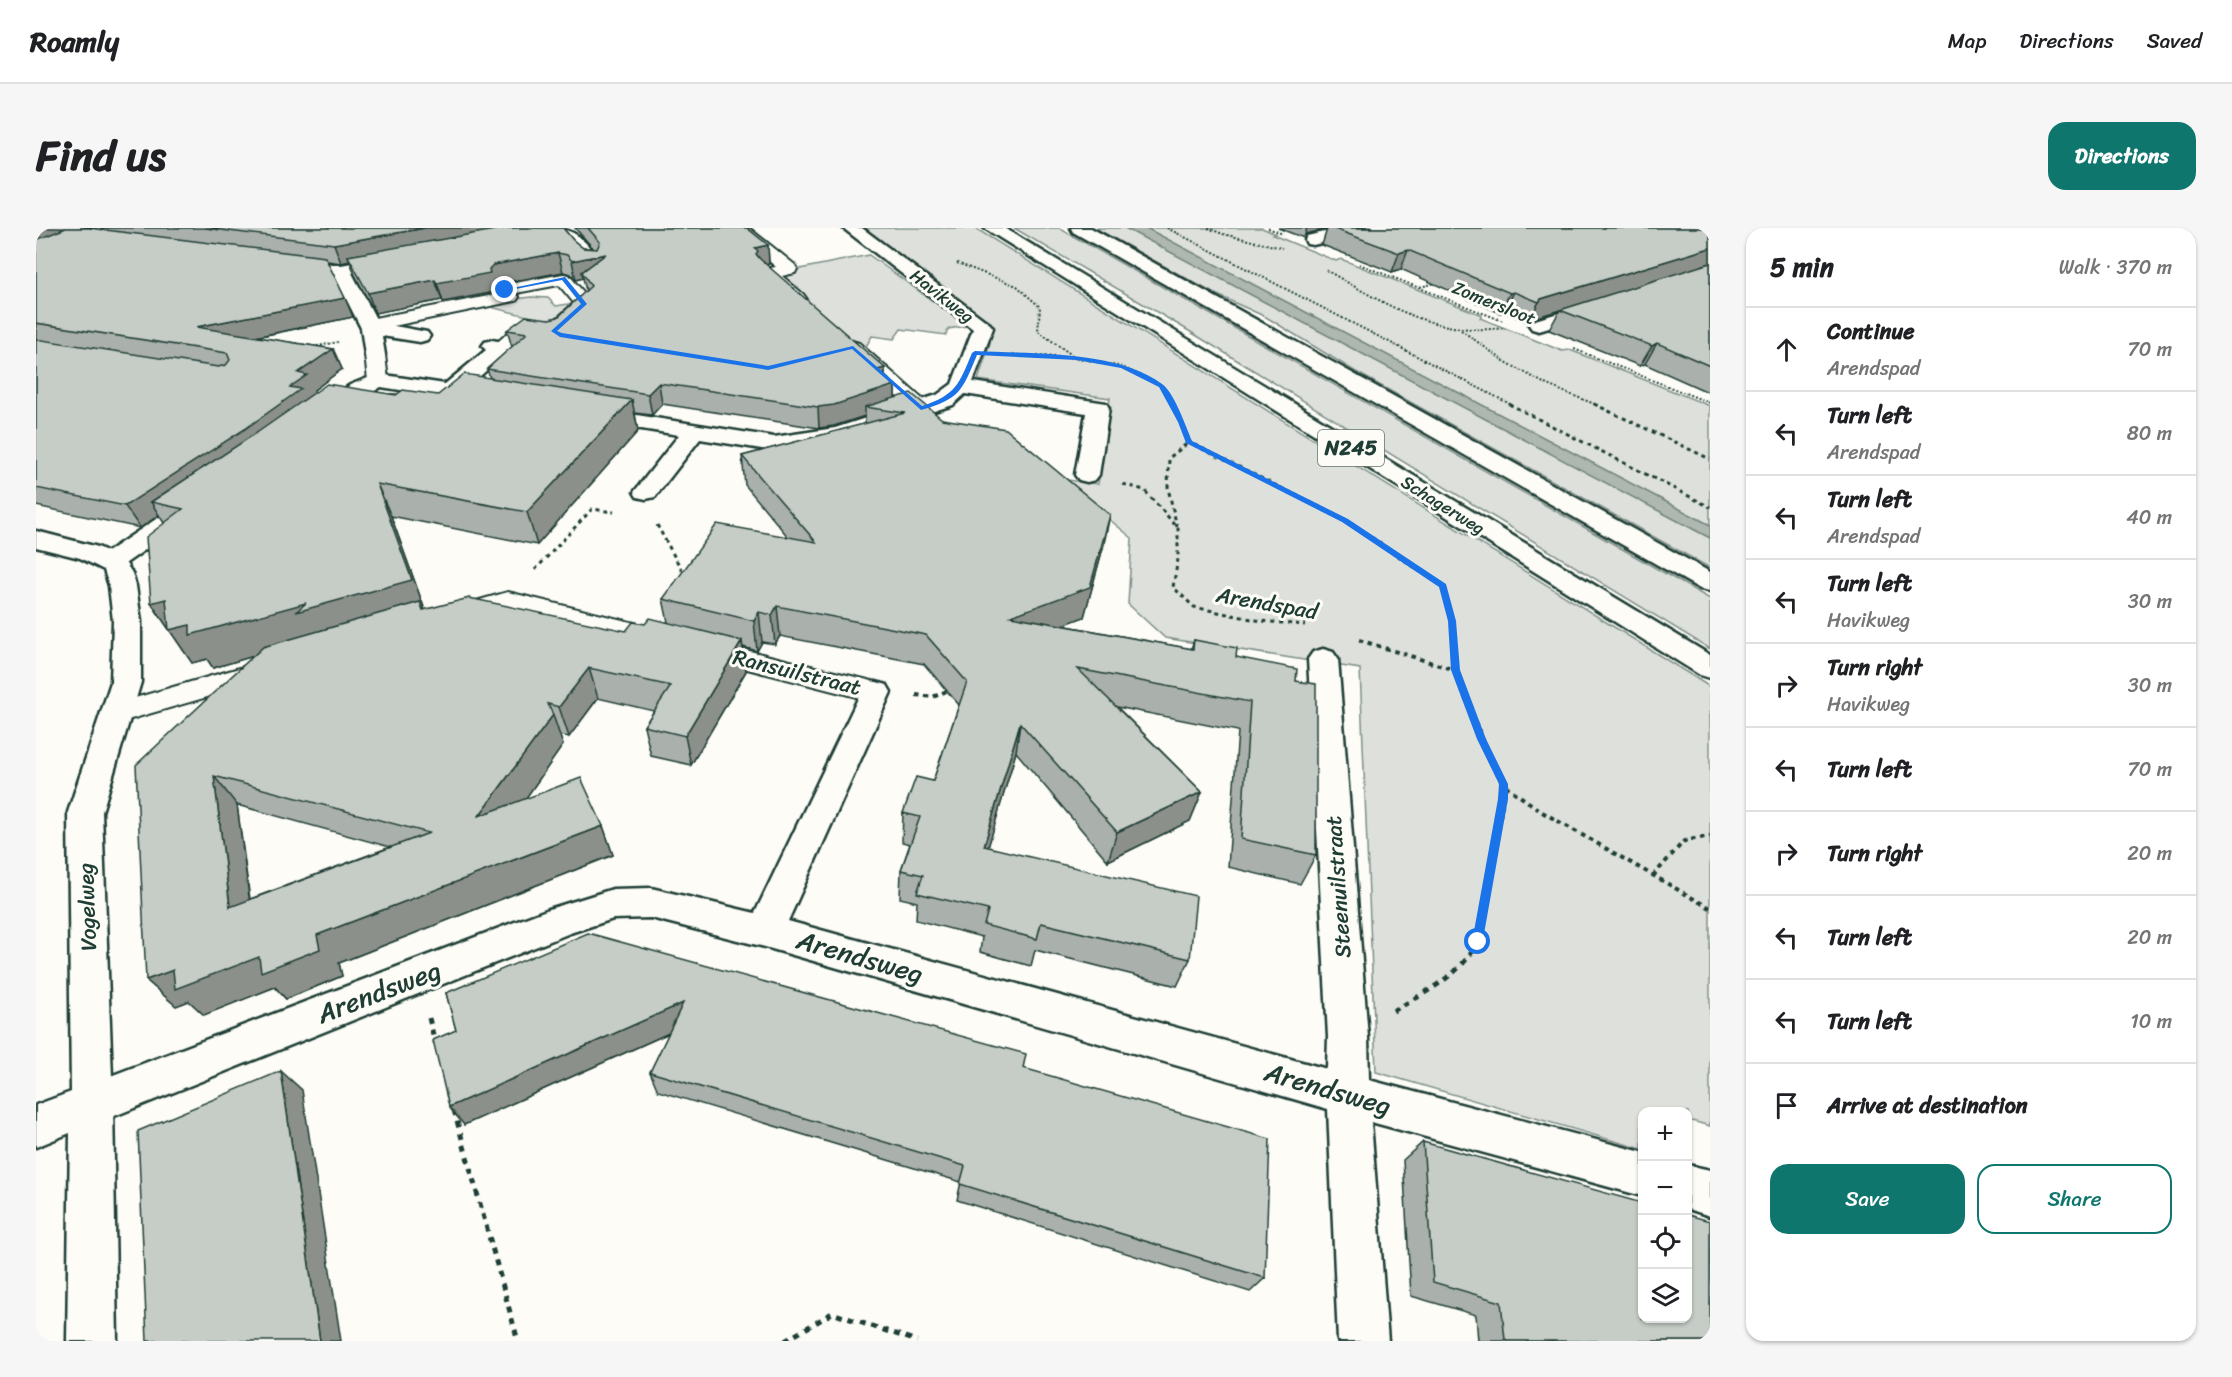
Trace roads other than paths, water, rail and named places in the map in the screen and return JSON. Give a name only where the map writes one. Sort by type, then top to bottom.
[{"type":"street","points":[[730,228],[789,269],[770,273],[811,310]]},
{"type":"street","name":"Havikweg","points":[[850,228],[983,328],[961,387]]},
{"type":"street","name":"Schagerweg","points":[[992,228],[1710,668]]},
{"type":"street","name":"N245","points":[[1079,228],[1710,582]]},
{"type":"street","points":[[1313,240],[1363,228]]},
{"type":"street","points":[[36,257],[90,231],[116,241]]},
{"type":"street","points":[[511,239],[556,231],[568,233],[593,262]]},
{"type":"street","points":[[270,261],[341,270],[409,258]]},
{"type":"street","points":[[341,270],[371,330],[378,380]]},
{"type":"street","points":[[371,330],[510,297],[505,290],[563,279],[584,304],[554,331],[526,327],[497,347],[449,392]]},
{"type":"street","points":[[1539,325],[1616,301]]},
{"type":"street","points":[[371,330],[420,336]]},
{"type":"street","points":[[836,333],[921,408]]},
{"type":"street","points":[[302,430],[339,402],[378,380],[506,401]]},
{"type":"street","points":[[575,412],[774,444],[838,434],[945,400],[961,387],[1098,408],[1087,475]]},
{"type":"street","points":[[646,492],[694,430]]},
{"type":"street","points":[[36,539],[110,562],[197,503]]},
{"type":"street","name":"Vogelweg","points":[[92,1341],[92,1104],[85,812],[98,765],[117,713],[128,666],[121,573],[110,562]]},
{"type":"street","name":"Ransuilstraat","points":[[428,623],[508,600],[876,692],[765,931]]},
{"type":"street","name":"Steenuilstraat","points":[[1318,643],[1348,1037],[1348,1095],[1364,1341]]},
{"type":"street","points":[[117,713],[290,663]]},
{"type":"street","name":"Arendsweg","points":[[36,1126],[562,920],[613,904],[651,903],[765,931],[1348,1095],[1638,1173]]},
{"type":"street","points":[[1692,1188],[1710,1193]]}]
